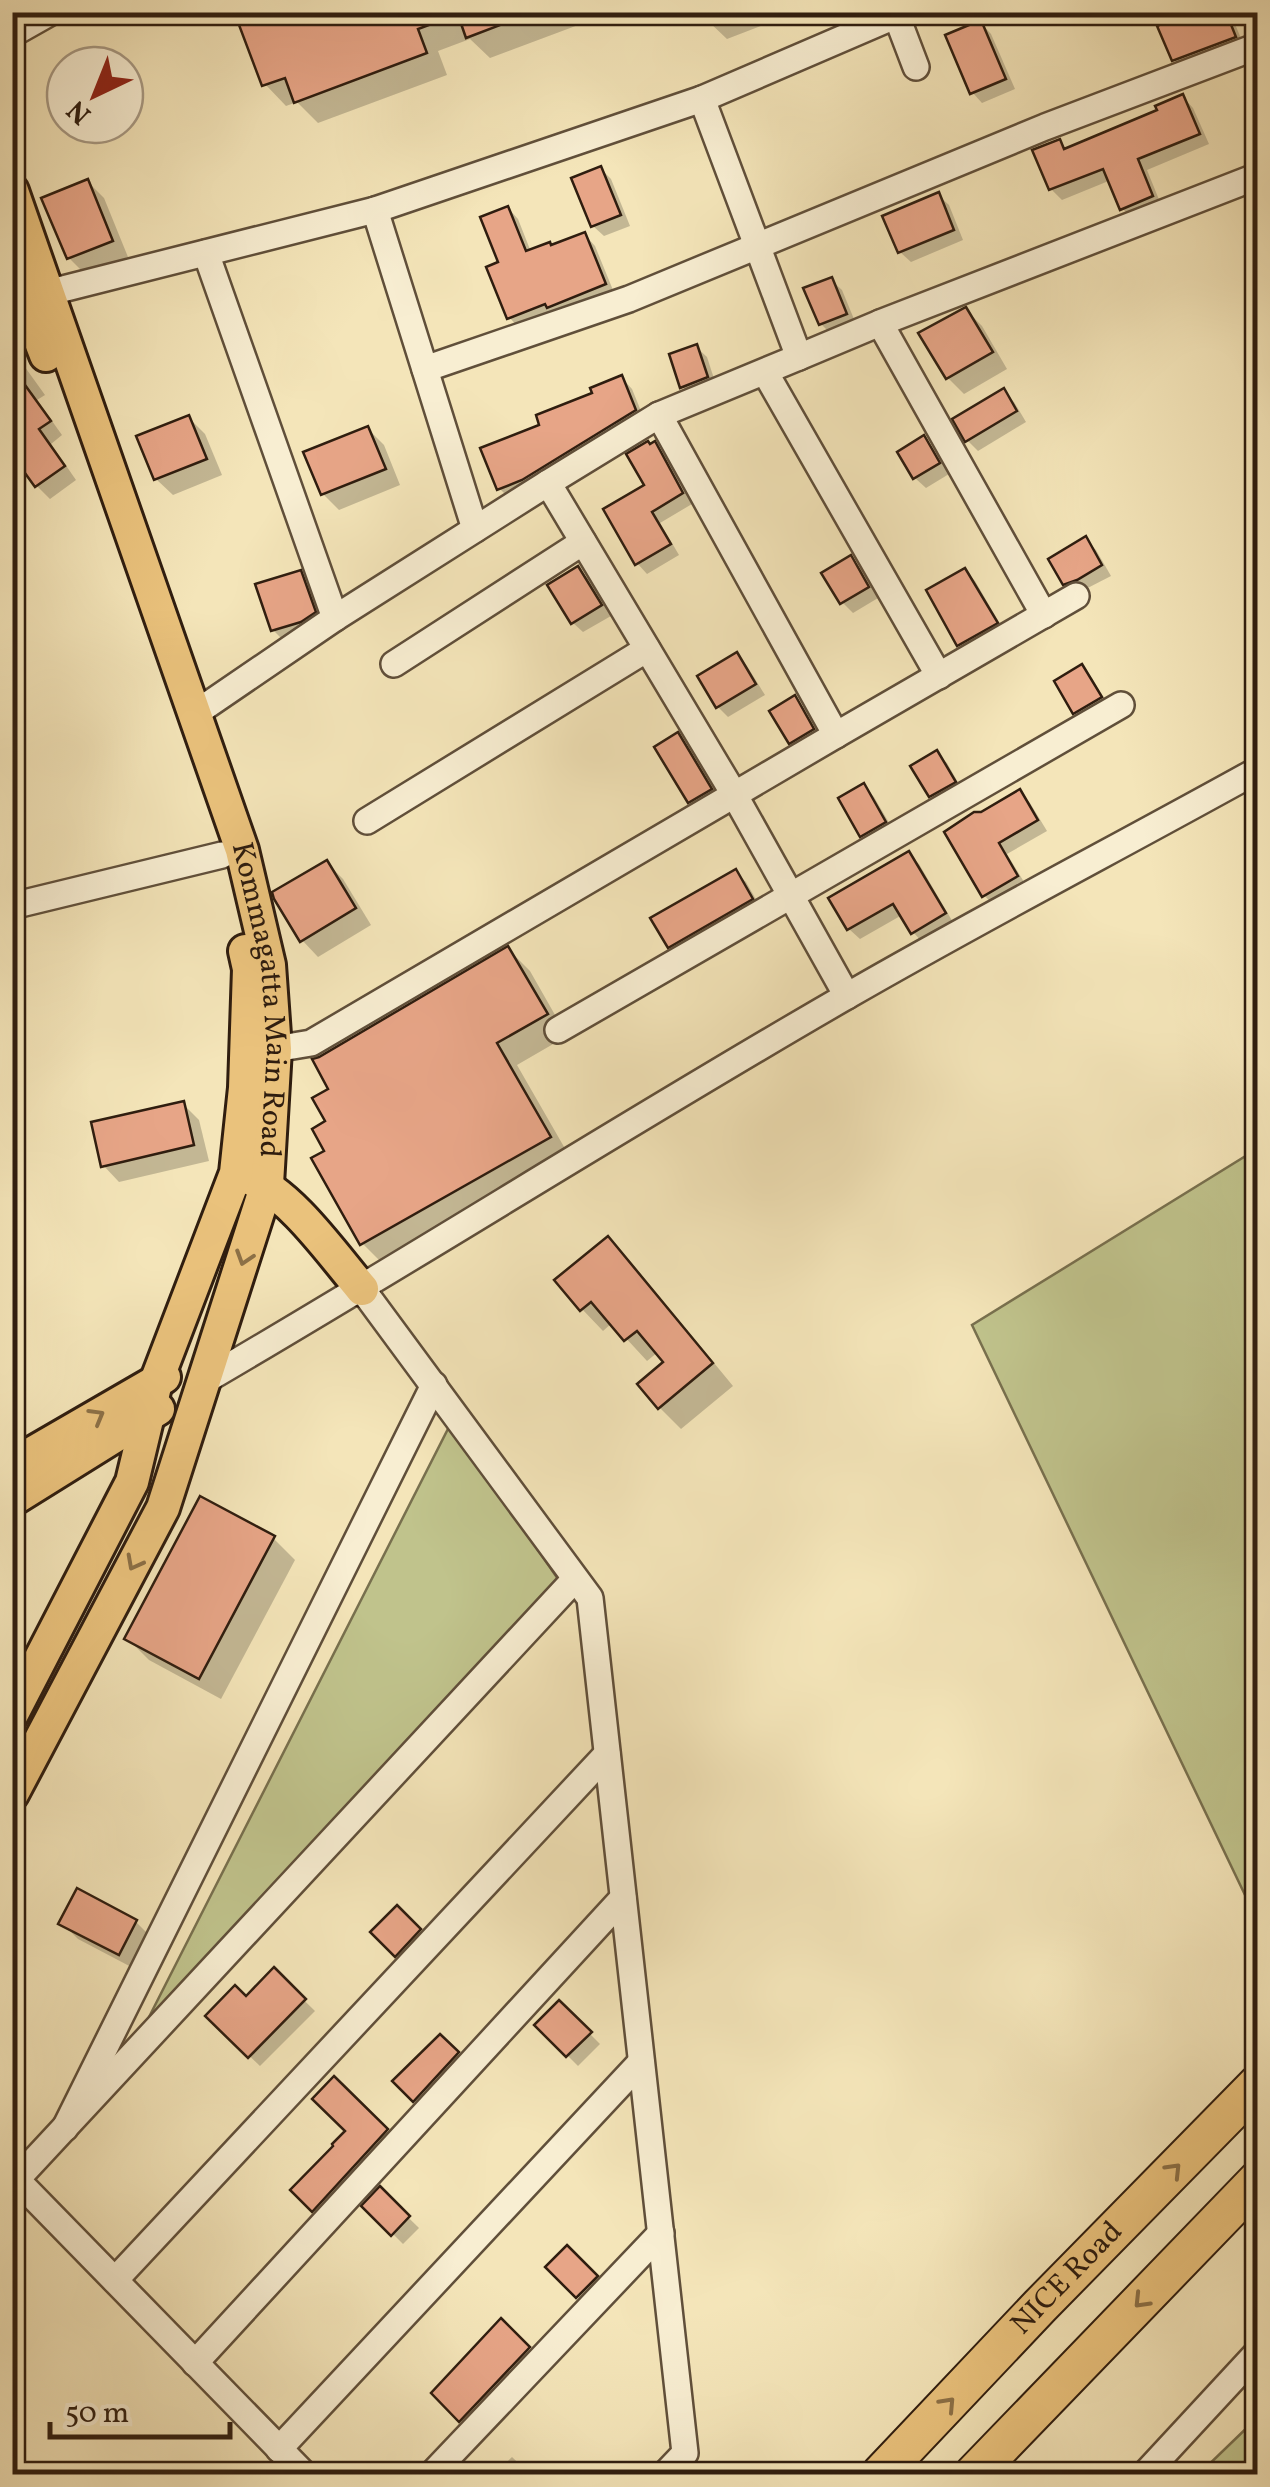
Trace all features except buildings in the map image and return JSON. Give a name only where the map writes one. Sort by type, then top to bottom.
[{"type":"highway","name":"NICE Road","points":[[881,2474],[1258,2084]]},
{"type":"highway","points":[[974,2474],[1258,2180]]},
{"type":"main road","name":"Kommagatta Main Road","points":[[12,191],[72,426],[222,855],[250,969],[245,1088],[236,1173],[156,1382],[132,1482],[12,1714]]},
{"type":"main road","name":"Kommagatta Main Road","points":[[12,268],[36,296],[242,850],[269,965],[275,1049],[267,1184],[163,1508],[12,1794]]},
{"type":"main road","points":[[236,1173],[267,1184],[362,1289]]},
{"type":"main road","points":[[12,1466],[215,1348]]},
{"type":"main road","points":[[12,1500],[204,1381]]},
{"type":"street","points":[[12,34],[51,12]]},
{"type":"street","points":[[36,296],[374,210],[702,99],[899,14],[916,67]]},
{"type":"street","points":[[424,370],[629,299],[1045,127],[1258,46]]},
{"type":"street","points":[[702,99],[799,358]]},
{"type":"street","points":[[193,715],[335,618],[660,415],[880,323],[1258,176]]},
{"type":"street","points":[[374,210],[474,529]]},
{"type":"street","points":[[206,253],[335,618]]},
{"type":"street","points":[[880,323],[1044,615]]},
{"type":"street","points":[[765,372],[940,676]]},
{"type":"street","points":[[660,415],[836,734]]},
{"type":"street","points":[[548,482],[734,794],[847,996]]},
{"type":"street","points":[[394,664],[583,542]]},
{"type":"street","points":[[275,1049],[311,1043],[1076,596]]},
{"type":"street","points":[[366,821],[648,649]]},
{"type":"street","points":[[558,1030],[1121,705]]},
{"type":"street","points":[[204,1381],[847,996],[1258,770]]},
{"type":"street","points":[[12,906],[222,855]]},
{"type":"street","points":[[362,1289],[590,1598],[685,2453],[665,2474]]},
{"type":"street","points":[[65,2128],[434,1385]]},
{"type":"street","points":[[304,2474],[15,2177],[65,2128],[575,1579]]},
{"type":"street","points":[[114,2280],[607,1754]]},
{"type":"street","points":[[195,2363],[623,1898]]},
{"type":"street","points":[[279,2449],[641,2062]]},
{"type":"street","points":[[432,2474],[660,2233]]},
{"type":"street","points":[[1145,2474],[1258,2352]]},
{"type":"green space","points":[[1257,1149],[1257,1920],[972,1325]]},
{"type":"green space","points":[[451,1423],[558,1579],[148,2019]]},
{"type":"green space","points":[[1257,2418],[1257,2474],[1199,2474]]}]
